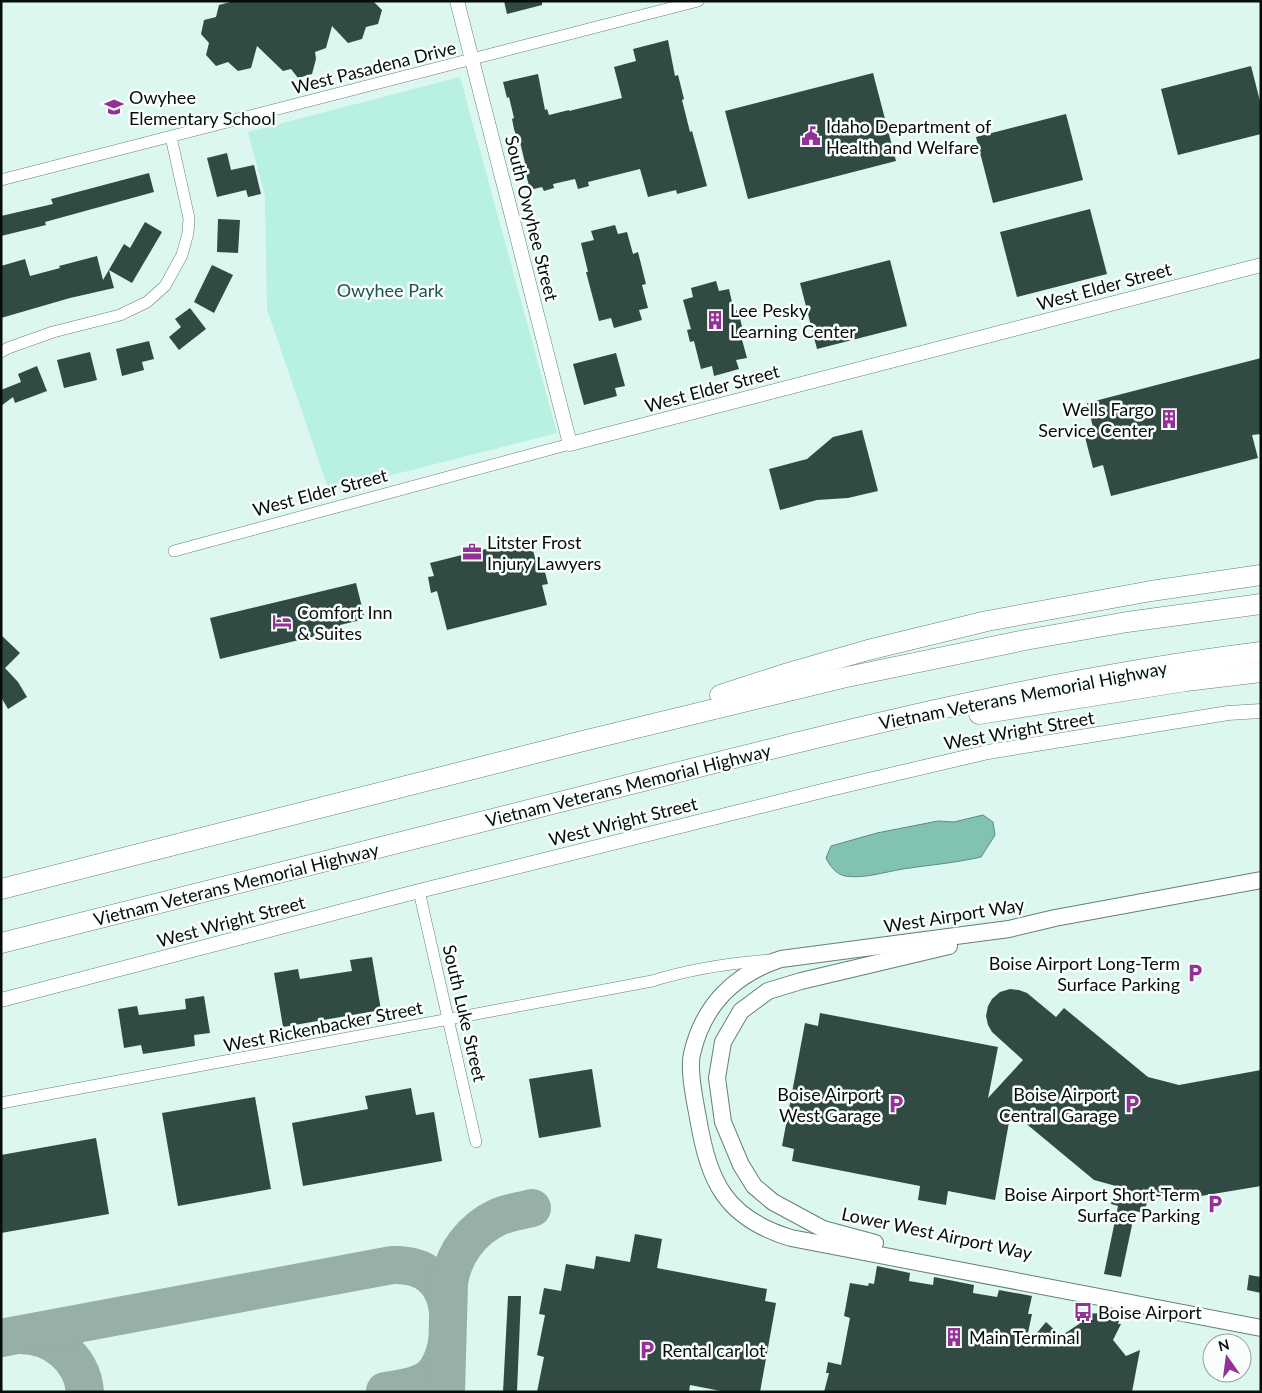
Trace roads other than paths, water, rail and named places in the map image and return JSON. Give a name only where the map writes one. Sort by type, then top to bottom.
[{"type":"highway","points":[[587,740],[788,673],[986,620],[1151,591],[1261,575]]},
{"type":"highway","points":[[1,888],[587,740],[842,678],[1016,642],[1128,622],[1261,604]]},
{"type":"highway","name":"Vietnam Veterans Memorial Highway","points":[[1,943],[760,751],[917,714],[1056,685],[1150,668],[1261,652]]},
{"type":"highway","points":[[760,751],[1050,702],[1186,681],[1261,672]]},
{"type":"main road","name":"West Airport Way","points":[[781,959],[1009,929],[1055,918],[1261,880]]},
{"type":"main road","name":"Lower West Airport Way","points":[[1009,929],[801,981],[768,992],[741,1011],[723,1042],[717,1078],[723,1122],[741,1165],[754,1186],[773,1202],[823,1229],[856,1239],[1261,1320]]},
{"type":"main road","points":[[781,959],[741,977],[718,999],[703,1022],[692,1055],[692,1081],[702,1144],[708,1164],[718,1186],[734,1207],[750,1222],[771,1232],[791,1238],[1261,1328]]},
{"type":"street","name":"South Owyhee Street","points":[[457,1],[570,444]]},
{"type":"street","name":"West Pasadena Drive","points":[[1,180],[698,1]]},
{"type":"street","points":[[1,352],[54,332],[120,315],[147,302],[165,286],[182,256],[188,233],[189,218],[171,137]]},
{"type":"street","name":"West Elder Street","points":[[174,551],[570,444],[1261,265]]},
{"type":"street","name":"West Wright Street","points":[[1,1000],[419,891],[826,790],[988,752],[1228,713],[1261,711]]},
{"type":"street","name":"South Luke Street","points":[[419,891],[476,1142]]},
{"type":"street","name":"West Airport Way","points":[[652,981],[674,974],[738,962],[781,959]]},
{"type":"street","name":"West Rickenbacker Street","points":[[1,1103],[652,981]]},
{"type":"place","name":"Owyhee Elementary School","points":[[114,107]]},
{"type":"place","name":"Idaho Department of Health and Welfare","points":[[811,136]]},
{"type":"place","name":"Lee Pesky Learning Center","points":[[715,320]]},
{"type":"place","name":"Wells Fargo Service Center","points":[[1169,419]]},
{"type":"place","name":"Litster Frost Injury Lawyers","points":[[472,552]]},
{"type":"place","name":"Comfort Inn & Suites","points":[[282,622]]},
{"type":"place","name":"Boise Airport Long-Term Surface Parking","points":[[1195,973]]},
{"type":"place","name":"Boise Airport West Garage","points":[[896,1104]]},
{"type":"place","name":"Boise Airport Central Garage","points":[[1132,1104]]},
{"type":"place","name":"Boise Airport Short-Term Surface Parking","points":[[1215,1204]]},
{"type":"place","name":"Boise Airport","points":[[1083,1312]]},
{"type":"place","name":"Main Terminal","points":[[954,1337]]},
{"type":"place","name":"Rental car lot","points":[[647,1350]]},
{"type":"park label","name":"Owyhee Park","points":[[390,290]]}]
